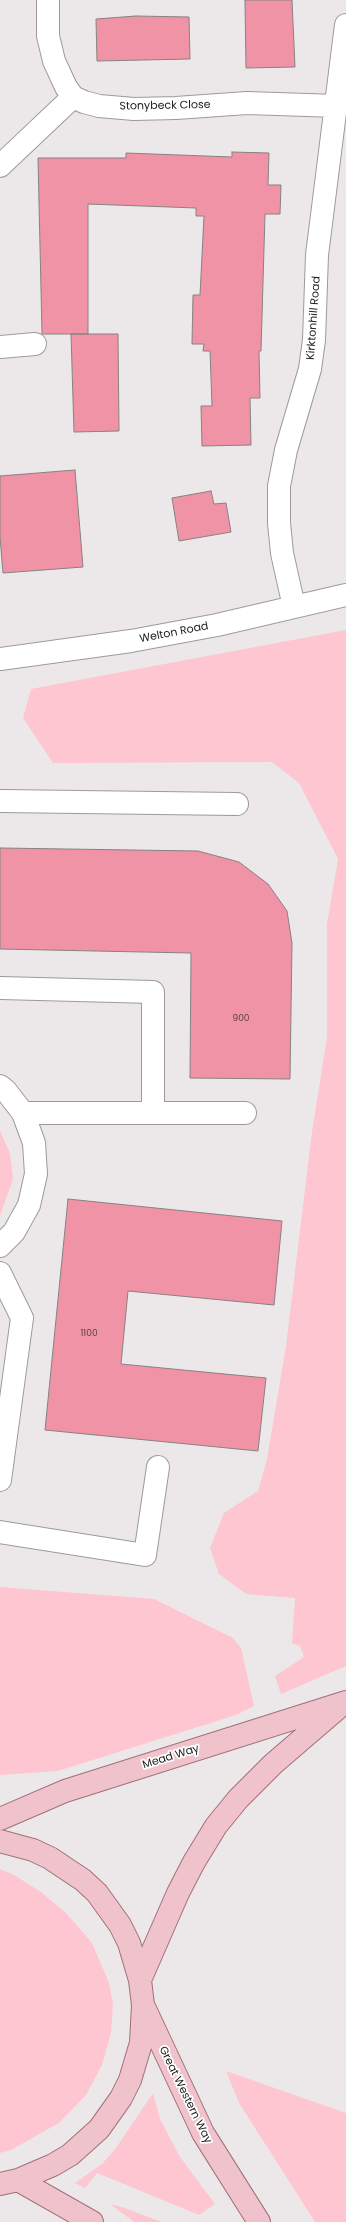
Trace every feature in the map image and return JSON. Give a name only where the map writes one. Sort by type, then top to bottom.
[{"type":"main road","name":"Mead Way","points":[[0,1819],[64,1791],[345,1702]]},
{"type":"main road","name":"Mead Way","points":[[140,1980],[178,1893],[194,1862],[216,1826],[238,1799],[273,1764],[345,1702]]},
{"type":"main road","points":[[0,1841],[32,1850],[50,1858],[83,1880],[97,1894],[123,1931],[136,1961],[143,2005],[141,2043],[136,2062],[124,2092],[99,2129],[70,2155],[53,2165],[9,2182]]},
{"type":"main road","name":"Great Western Way","points":[[143,2005],[202,2133],[259,2222]]},
{"type":"main road","points":[[9,2182],[92,2222]]},
{"type":"street","points":[[0,166],[73,97],[66,88],[54,61],[48,36],[48,0]]},
{"type":"street","name":"Kirktonhill Road","points":[[294,607],[282,553],[279,522],[279,486],[286,450],[310,369],[314,340],[317,255],[337,106],[346,24]]},
{"type":"street","name":"Stonybeck Close","points":[[73,97],[99,106],[134,109],[176,108],[247,103],[337,106]]},
{"type":"street","points":[[0,347],[35,344]]},
{"type":"street","name":"Welton Road","points":[[0,659],[131,641],[217,625],[346,595]]},
{"type":"street","points":[[0,801],[237,804]]},
{"type":"street","points":[[0,988],[153,992],[153,1113]]},
{"type":"street","points":[[0,1086],[6,1091],[23,1113],[34,1142],[36,1174],[29,1205],[14,1232],[0,1246]]},
{"type":"street","points":[[23,1113],[245,1113]]},
{"type":"street","points":[[0,1273],[22,1318],[6,1387],[0,1480]]},
{"type":"street","points":[[0,1532],[145,1555],[158,1466]]},
{"type":"shaded area","points":[[346,630],[346,1666],[281,1694],[275,1676],[304,1657],[300,1646],[292,1643],[295,1598],[246,1594],[219,1574],[210,1548],[224,1513],[258,1491],[267,1459],[286,1346],[312,1132],[327,1037],[327,924],[338,859],[299,783],[272,762],[53,763],[23,718],[31,689]]},
{"type":"shaded area","points":[[0,1131],[10,1153],[13,1179],[0,1216]]},
{"type":"shaded area","points":[[0,1587],[154,1599],[233,1638],[241,1648],[254,1706],[236,1715],[58,1771],[0,1775]]},
{"type":"shaded area","points":[[0,1869],[14,1875],[41,1892],[67,1914],[92,1943],[109,1983],[113,2004],[111,2033],[102,2065],[86,2095],[59,2123],[11,2150],[0,2153]]},
{"type":"shaded area","points":[[226,2071],[346,2113],[346,2222],[315,2222],[239,2103]]},
{"type":"shaded area","points":[[153,2093],[160,2119],[180,2157],[215,2204],[199,2215],[97,2173],[85,2188],[75,2183],[102,2164],[116,2148]]},
{"type":"shaded area","points":[[110,2204],[122,2207],[162,2222],[134,2222]]},
{"type":"building","points":[[245,0],[292,0],[295,67],[246,68]]},
{"type":"building","points":[[136,16],[189,17],[190,59],[97,61],[96,19]]},
{"type":"building","points":[[232,152],[269,153],[268,185],[281,185],[280,214],[265,214],[261,351],[259,351],[260,398],[250,398],[251,445],[202,446],[201,406],[212,406],[210,351],[203,351],[204,344],[192,344],[193,295],[200,295],[204,216],[196,216],[196,208],[88,204],[88,334],[42,334],[38,158],[126,158],[126,153],[232,157]]},
{"type":"building","points":[[71,334],[118,334],[119,431],[74,432]]},
{"type":"building","points":[[75,470],[83,567],[3,573],[0,537],[0,476]]},
{"type":"building","points":[[211,491],[214,504],[226,503],[231,532],[179,541],[172,498]]},
{"type":"building","points":[[0,848],[198,851],[239,862],[268,884],[287,911],[292,943],[290,1079],[190,1078],[191,953],[0,949]]},
{"type":"building","points":[[68,1199],[282,1221],[274,1305],[128,1291],[121,1364],[266,1378],[258,1451],[45,1430]]}]
